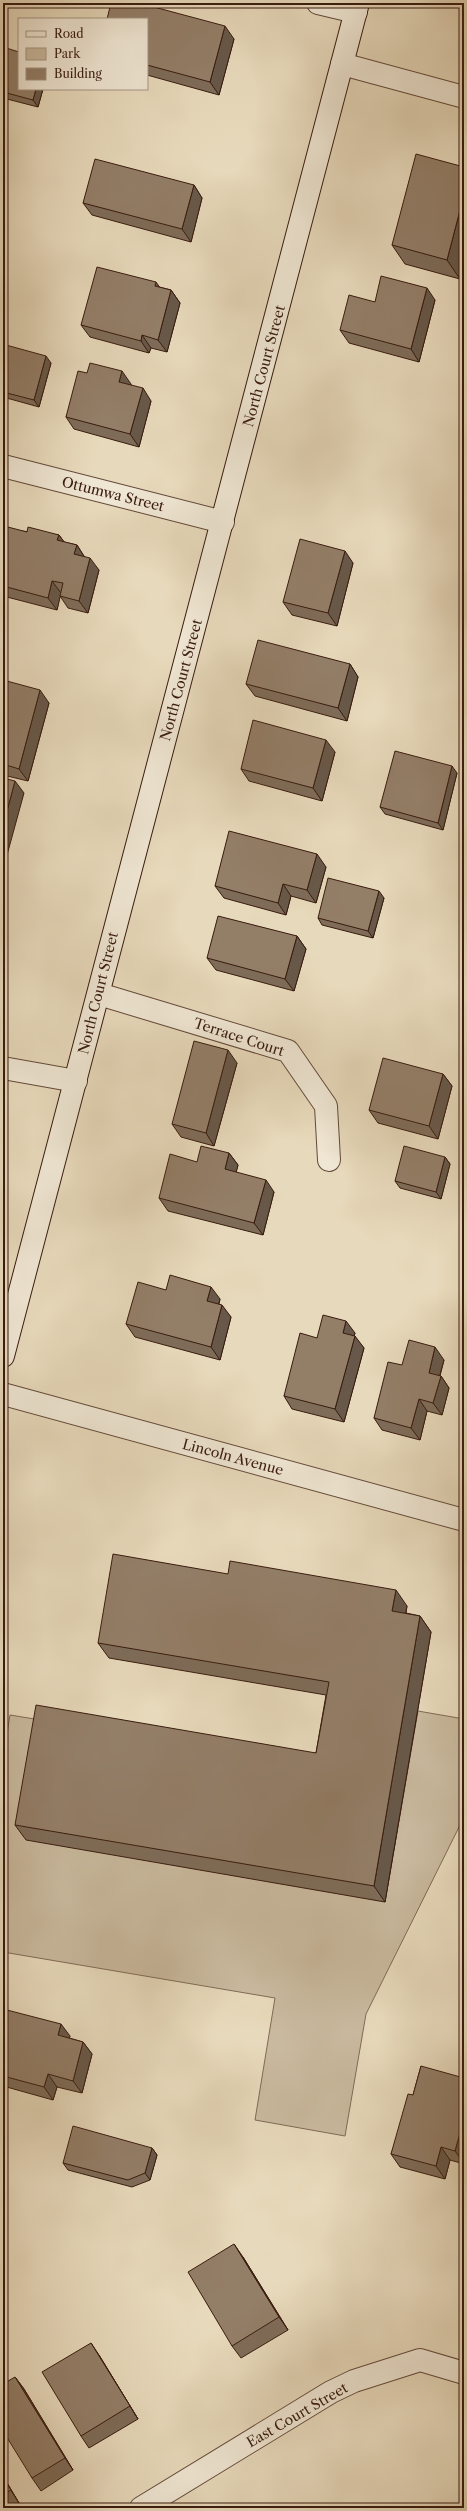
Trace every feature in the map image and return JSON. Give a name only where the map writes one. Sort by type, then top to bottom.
[{"type":"street","points":[[318,3],[357,8]]},
{"type":"street","name":"North Court Street","points":[[3,1356],[357,8]]},
{"type":"street","points":[[342,64],[464,97]]},
{"type":"street","name":"Ottumwa Street","points":[[3,466],[223,522]]},
{"type":"street","name":"Terrace Court","points":[[99,994],[288,1051],[326,1106],[329,1160]]},
{"type":"street","points":[[3,1068],[76,1081]]},
{"type":"street","name":"Lincoln Avenue","points":[[3,1394],[464,1520]]},
{"type":"street","name":"East Court Street","points":[[141,2508],[331,2392],[354,2381],[420,2360],[464,2373]]},
{"type":"green space","points":[[418,1711],[464,1719],[464,1817],[366,2014],[345,2136],[255,2120],[275,1998],[3,1952],[3,1758],[10,1715],[47,1721],[385,1902]]},
{"type":"building","points":[[111,3],[139,3],[225,26],[210,82],[148,65],[148,18],[107,18]]},
{"type":"building","points":[[3,47],[18,52],[18,90],[36,90],[33,100],[3,92]]},
{"type":"building","points":[[416,154],[464,167],[464,195],[447,260],[392,245]]},
{"type":"building","points":[[95,159],[194,185],[182,229],[83,203]]},
{"type":"building","points":[[97,267],[156,282],[155,286],[171,290],[158,340],[142,335],[141,341],[81,325]]},
{"type":"building","points":[[381,276],[427,288],[411,349],[340,330],[349,295],[375,302]]},
{"type":"building","points":[[6,345],[46,356],[34,400],[3,392],[3,358]]},
{"type":"building","points":[[90,363],[122,371],[119,382],[143,388],[130,434],[66,417],[78,371],[87,373]]},
{"type":"building","points":[[4,526],[27,532],[28,527],[59,535],[57,540],[77,545],[74,554],[90,558],[79,601],[60,596],[63,583],[52,581],[48,598],[3,586]]},
{"type":"building","points":[[300,539],[345,551],[328,613],[283,602]]},
{"type":"building","points":[[258,640],[350,664],[338,708],[246,684]]},
{"type":"building","points":[[3,680],[40,690],[19,769],[3,764]]},
{"type":"building","points":[[253,720],[326,740],[313,788],[241,769]]},
{"type":"building","points":[[395,751],[452,766],[438,823],[380,807]]},
{"type":"building","points":[[3,778],[15,781],[3,826]]},
{"type":"building","points":[[229,831],[317,854],[307,890],[283,884],[278,903],[215,886]]},
{"type":"building","points":[[328,878],[379,891],[368,931],[318,918]]},
{"type":"building","points":[[218,916],[297,936],[285,979],[207,958]]},
{"type":"building","points":[[194,1041],[228,1050],[206,1133],[172,1124]]},
{"type":"building","points":[[383,1058],[443,1074],[429,1126],[369,1110]]},
{"type":"building","points":[[201,1146],[229,1153],[225,1169],[266,1180],[254,1223],[159,1198],[170,1154],[197,1162]]},
{"type":"building","points":[[404,1146],[445,1157],[436,1192],[395,1181]]},
{"type":"building","points":[[170,1275],[211,1287],[207,1301],[222,1305],[211,1347],[126,1324],[138,1282],[166,1290]]},
{"type":"building","points":[[323,1315],[346,1321],[343,1333],[355,1336],[335,1409],[284,1396],[300,1333],[317,1338]]},
{"type":"building","points":[[409,1340],[435,1347],[429,1373],[441,1376],[433,1403],[419,1399],[411,1428],[374,1418],[388,1362],[402,1365]]},
{"type":"building","points":[[113,1554],[228,1574],[230,1561],[396,1590],[392,1611],[420,1616],[374,1886],[15,1825],[36,1705],[316,1753],[329,1682],[98,1643]]},
{"type":"building","points":[[3,2009],[61,2024],[58,2035],[83,2042],[73,2081],[48,2074],[44,2087],[3,2076]]},
{"type":"building","points":[[421,2066],[464,2078],[464,2093],[460,2109],[464,2111],[464,2118],[455,2151],[441,2147],[436,2166],[391,2154],[408,2094],[413,2095]]},
{"type":"building","points":[[73,2126],[152,2148],[145,2173],[128,2180],[63,2163]]},
{"type":"building","points":[[234,2244],[279,2317],[232,2346],[188,2272]]},
{"type":"building","points":[[91,2343],[130,2406],[81,2436],[42,2372]]},
{"type":"building","points":[[15,2377],[65,2458],[32,2478],[3,2431],[3,2384]]},
{"type":"building","points":[[3,2478],[11,2490],[3,2495]]}]
